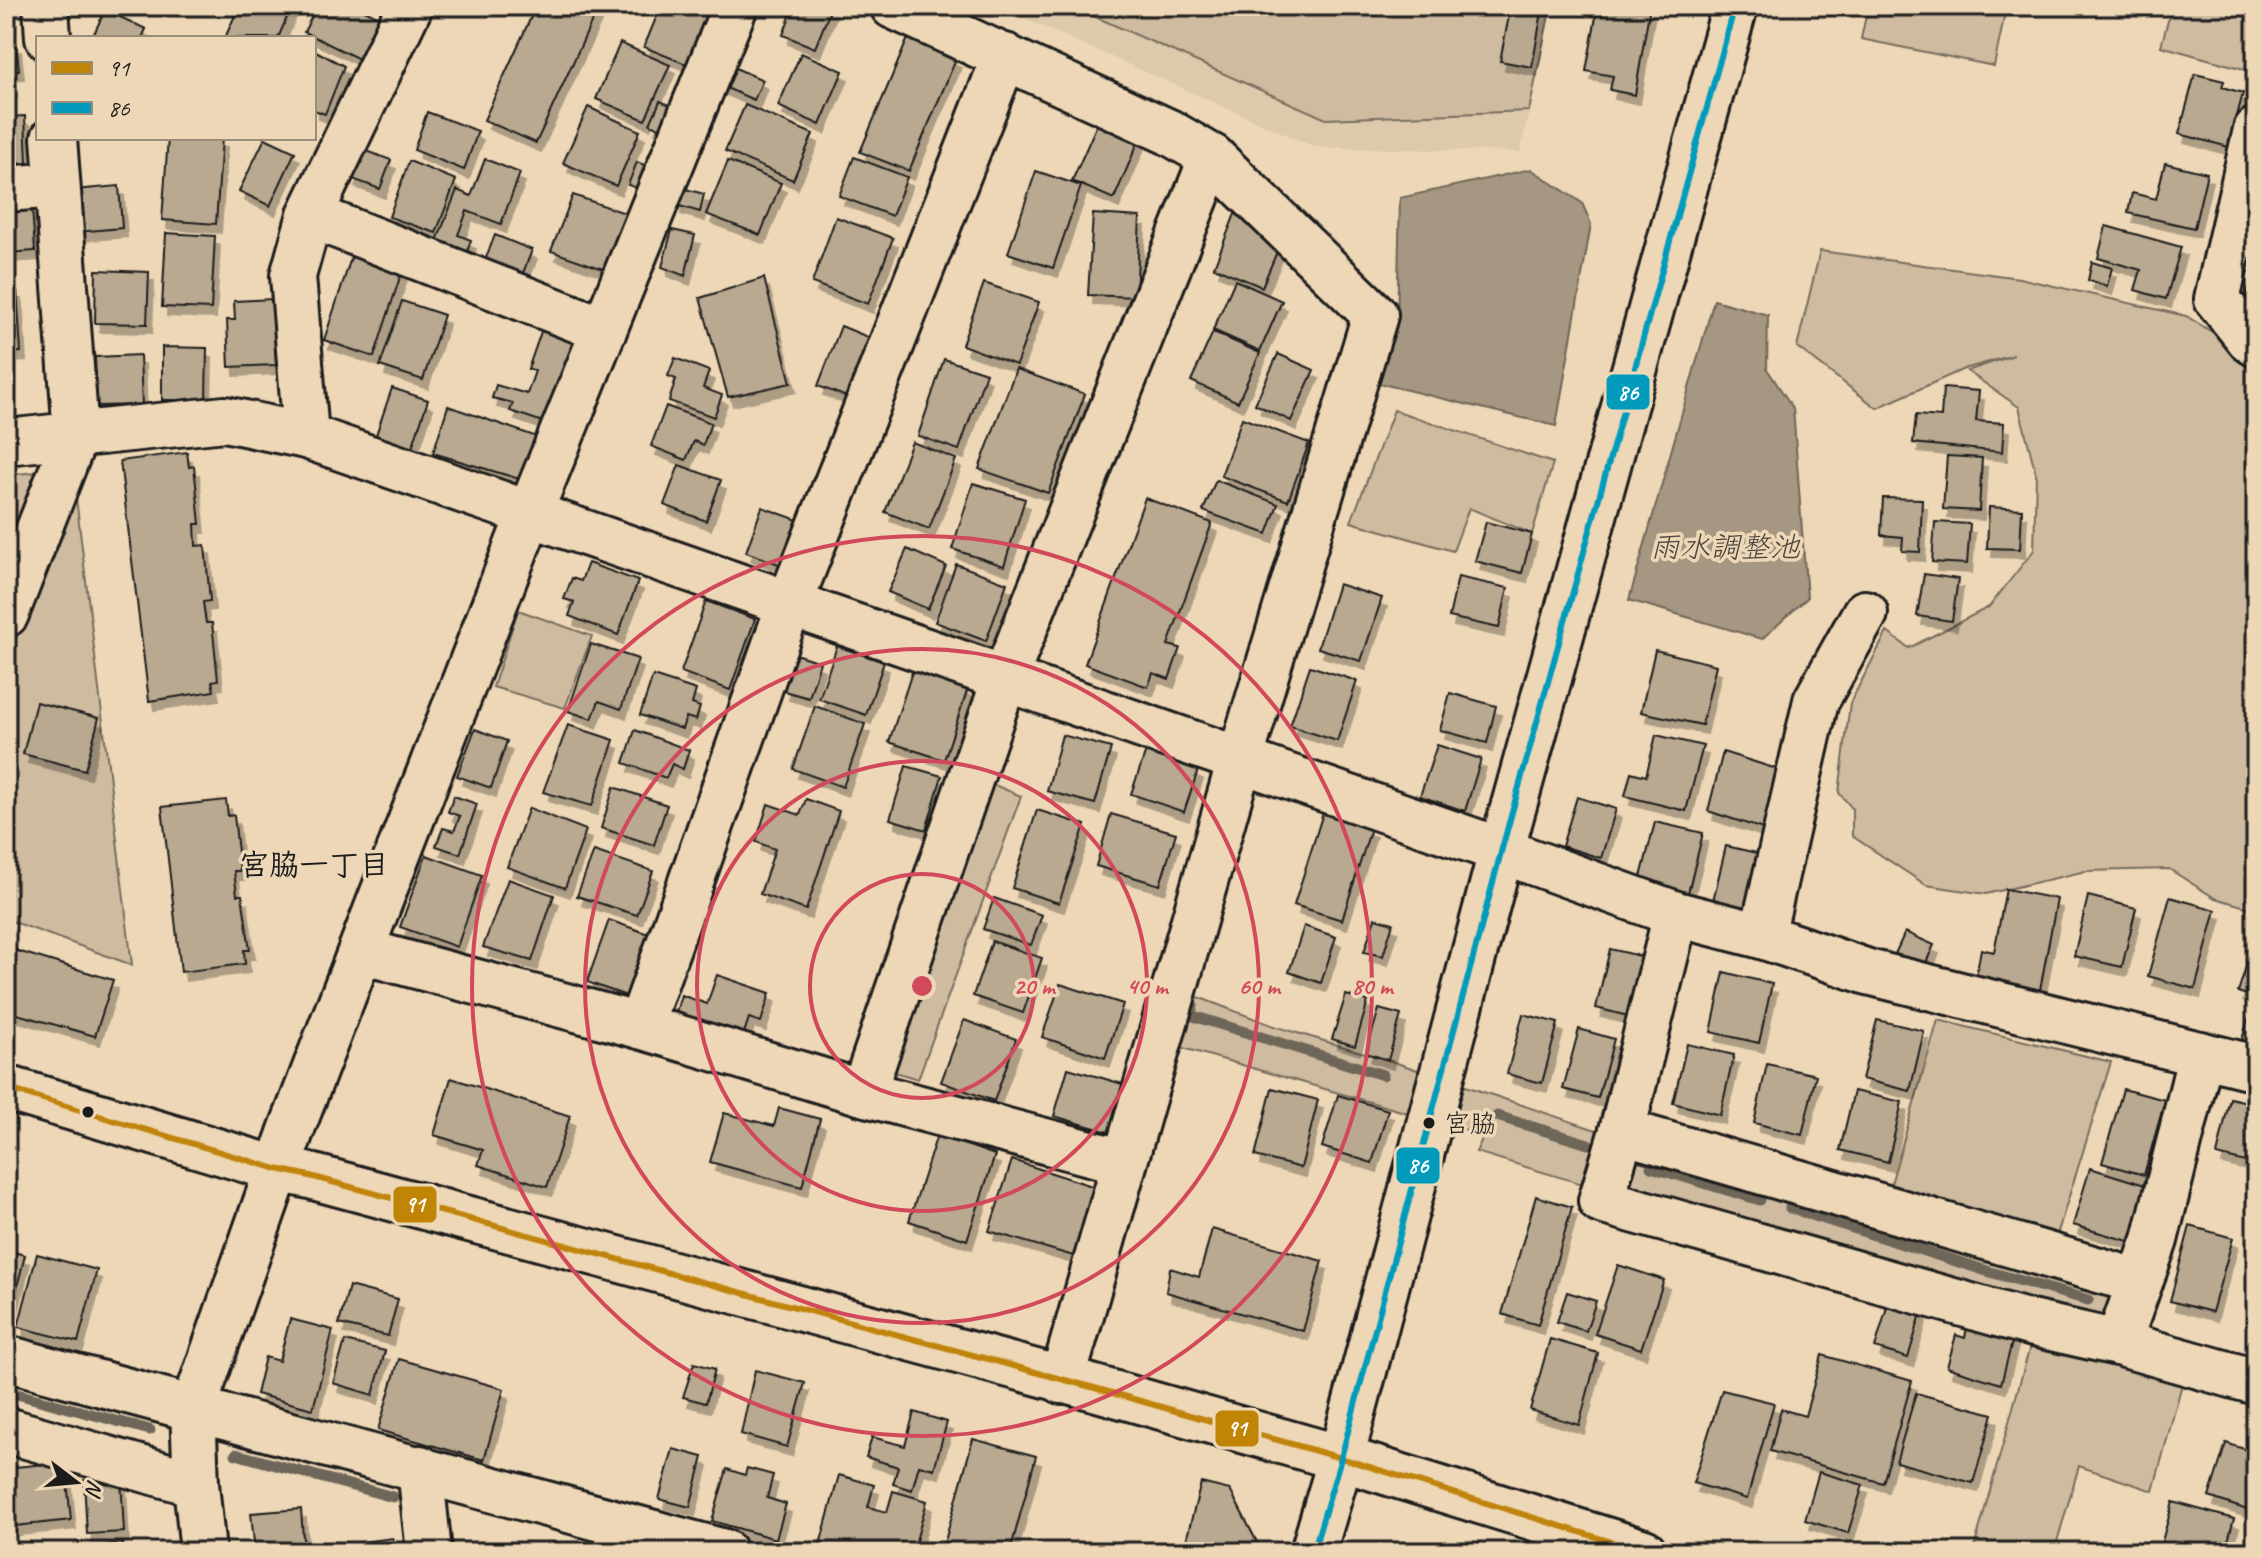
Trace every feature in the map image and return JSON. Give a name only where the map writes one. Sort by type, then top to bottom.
[{"type":"street","points":[[46,6],[48,36]]},
{"type":"street","points":[[306,436],[293,276],[310,215],[410,6]]},
{"type":"street","points":[[203,1552],[193,1410],[277,1169],[529,515],[735,6]]},
{"type":"street","points":[[893,6],[1169,132],[1212,157],[1375,315],[1240,760],[1062,1381]]},
{"type":"street","points":[[1313,1552],[1341,1458],[1501,852],[1735,6]]},
{"type":"street","points":[[640,1026],[789,605],[1005,56]]},
{"type":"street","points":[[2256,130],[2249,187],[2217,299],[2256,344]]},
{"type":"street","points":[[6,614],[76,434],[54,140]]},
{"type":"street","points":[[863,1093],[1005,678],[1212,157]]},
{"type":"street","points":[[6,189],[57,185]]},
{"type":"street","points":[[310,215],[604,330]]},
{"type":"street","points":[[6,442],[225,419],[306,436],[1676,914],[1762,936],[1868,972],[2256,1068]]},
{"type":"street","points":[[1762,936],[1816,701],[1865,613]]},
{"type":"street","points":[[1676,914],[1622,1131],[1601,1201],[2030,1323],[2118,1343],[2256,1382]]},
{"type":"street","points":[[361,951],[640,1026],[863,1093],[1124,1162]]},
{"type":"street","points":[[2118,1343],[2169,1189],[2201,1054]]},
{"type":"street","points":[[6,1088],[277,1169],[1341,1458],[1644,1552]]},
{"type":"street","points":[[1622,1131],[2140,1282]]},
{"type":"street","points":[[6,1358],[420,1468],[643,1540],[724,1552]]},
{"type":"street","points":[[6,1430],[196,1484]]},
{"type":"street","points":[[420,1468],[429,1552]]},
{"type":"shaded area","points":[[996,6],[1553,6],[1520,152],[1315,147]]},
{"type":"shaded area","points":[[1071,6],[1551,6],[1529,111],[1326,119]]},
{"type":"shaded area","points":[[1868,6],[1973,6],[2005,13],[1994,66],[1861,39]]},
{"type":"shaded area","points":[[2172,6],[2256,6],[2256,52],[2251,71],[2161,46]]},
{"type":"shaded area","points":[[1820,251],[2019,278],[2186,316],[2256,359],[2256,910],[2215,898],[2169,869],[2086,871],[1986,894],[1926,885],[1852,836],[1852,808],[1839,793],[1850,703],[1887,632],[1909,648],[1989,607],[2034,550],[2036,474],[2019,407],[1967,371],[2014,355],[1964,369],[1877,408],[1797,347]]},
{"type":"shaded area","points":[[1394,410],[1553,463],[1532,534],[1469,508],[1453,551],[1351,522]]},
{"type":"shaded area","points":[[61,470],[6,597],[6,475]]},
{"type":"shaded area","points":[[74,481],[132,965],[6,919],[6,666]]},
{"type":"shaded area","points":[[518,610],[592,636],[565,708],[493,687]]},
{"type":"shaded area","points":[[987,782],[1021,796],[918,1079],[888,1070]]},
{"type":"shaded area","points":[[1195,996],[1274,1026],[1388,1060],[1626,1140],[2129,1289],[2110,1342],[1476,1152],[1484,1135],[1180,1047]]},
{"type":"shaded area","points":[[1938,1020],[2111,1062],[2056,1238],[1889,1191]]},
{"type":"shaded area","points":[[2032,1339],[2182,1384],[2153,1491],[2079,1466],[2054,1552],[1973,1552]]},
{"type":"water","points":[[1531,169],[1582,203],[1591,224],[1556,426],[1378,383],[1397,326],[1400,198]]},
{"type":"water","name":"雨水調整池","points":[[1714,300],[1768,315],[1767,369],[1793,408],[1807,598],[1762,639],[1629,600]]},
{"type":"building","points":[[239,6],[292,6],[279,36],[226,36]]},
{"type":"building","points":[[317,6],[357,6],[379,17],[359,59],[304,32]]},
{"type":"building","points":[[536,6],[599,6],[536,143],[484,120]]},
{"type":"building","points":[[661,6],[687,6],[712,17],[691,66],[644,47]]},
{"type":"building","points":[[794,6],[832,6],[815,48],[783,35]]},
{"type":"building","points":[[1511,6],[1543,6],[1532,67],[1500,61]]},
{"type":"building","points":[[1598,6],[1650,6],[1635,95],[1610,90],[1613,76],[1586,71]]},
{"type":"building","points":[[105,10],[146,29],[143,36],[93,36]]},
{"type":"building","points":[[6,21],[9,21],[11,44],[16,43],[19,70],[11,71],[12,89],[6,90]]},
{"type":"building","points":[[908,38],[956,59],[909,171],[860,152]]},
{"type":"building","points":[[620,43],[670,65],[645,120],[596,99]]},
{"type":"building","points":[[316,51],[344,66],[325,114],[316,111]]},
{"type":"building","points":[[801,53],[843,71],[820,125],[778,106]]},
{"type":"building","points":[[726,64],[763,80],[754,100],[717,84]]},
{"type":"building","points":[[2195,74],[2224,81],[2222,87],[2243,93],[2229,147],[2179,134]]},
{"type":"building","points":[[660,101],[677,108],[666,131],[650,124]]},
{"type":"building","points":[[745,105],[813,134],[793,180],[725,151]]},
{"type":"building","points":[[588,107],[640,131],[616,186],[563,163]]},
{"type":"building","points":[[427,112],[478,131],[464,170],[414,150]]},
{"type":"building","points":[[25,116],[27,163],[6,164],[6,117]]},
{"type":"building","points":[[1098,122],[1139,140],[1114,199],[1072,181]]},
{"type":"building","points":[[168,140],[222,140],[216,224],[162,220]]},
{"type":"building","points":[[264,140],[295,152],[270,206],[239,191]]},
{"type":"building","points":[[361,149],[391,160],[380,189],[350,178]]},
{"type":"building","points":[[854,157],[907,177],[892,216],[839,196]]},
{"type":"building","points":[[485,159],[520,173],[501,224],[467,211],[458,235],[471,240],[465,258],[435,246],[457,190],[471,196]]},
{"type":"building","points":[[409,161],[456,180],[436,233],[389,217]]},
{"type":"building","points":[[728,161],[781,183],[760,235],[706,214]]},
{"type":"building","points":[[637,162],[651,168],[643,190],[628,185]]},
{"type":"building","points":[[2165,163],[2207,173],[2194,228],[2128,213],[2132,193],[2156,199]]},
{"type":"building","points":[[1036,171],[1081,186],[1053,268],[1008,253]]},
{"type":"building","points":[[119,186],[122,228],[77,232],[74,190]]},
{"type":"building","points":[[678,187],[704,194],[700,212],[676,205]]},
{"type":"building","points":[[573,195],[628,214],[609,271],[551,251]]},
{"type":"building","points":[[32,207],[35,251],[6,253],[6,209]]},
{"type":"building","points":[[1237,209],[1279,247],[1262,287],[1214,267]]},
{"type":"building","points":[[1093,214],[1140,217],[1136,297],[1088,295]]},
{"type":"building","points":[[836,217],[893,238],[868,304],[812,283]]},
{"type":"building","points":[[2106,226],[2181,247],[2166,299],[2135,290],[2141,270],[2098,258]]},
{"type":"building","points":[[672,230],[695,235],[685,276],[662,267]]},
{"type":"building","points":[[166,233],[215,236],[211,309],[162,307]]},
{"type":"building","points":[[495,235],[532,250],[521,278],[484,263]]},
{"type":"building","points":[[352,255],[402,271],[374,357],[324,340]]},
{"type":"building","points":[[2092,262],[2112,268],[2107,286],[2088,280]]},
{"type":"building","points":[[2256,263],[2256,296],[2247,293]]},
{"type":"building","points":[[96,270],[149,272],[147,324],[95,323]]},
{"type":"building","points":[[764,278],[791,383],[728,397],[700,298]]},
{"type":"building","points":[[1235,280],[1282,301],[1260,351],[1213,330]]},
{"type":"building","points":[[984,283],[1039,302],[1016,365],[962,345]]},
{"type":"building","points":[[6,290],[17,290],[21,352],[6,353]]},
{"type":"building","points":[[273,299],[276,365],[229,367],[227,320],[235,320],[234,301]]},
{"type":"building","points":[[402,301],[444,315],[423,380],[380,366]]},
{"type":"building","points":[[841,326],[880,342],[857,401],[818,386]]},
{"type":"building","points":[[542,329],[576,339],[549,424],[510,411],[513,403],[492,398],[496,385],[527,394],[535,371],[528,369]]},
{"type":"building","points":[[1213,332],[1260,353],[1238,402],[1191,381]]},
{"type":"building","points":[[162,347],[207,348],[206,400],[162,400]]},
{"type":"building","points":[[1278,354],[1314,370],[1291,421],[1255,404]]},
{"type":"building","points":[[140,355],[142,405],[97,406],[95,357]]},
{"type":"building","points":[[675,358],[709,371],[703,388],[722,395],[714,417],[669,401],[676,379],[668,376]]},
{"type":"building","points":[[944,359],[986,373],[959,450],[918,436]]},
{"type":"building","points":[[1016,369],[1085,394],[1048,493],[979,469]]},
{"type":"building","points":[[392,388],[428,400],[411,451],[375,438]]},
{"type":"building","points":[[1943,388],[1979,391],[1976,421],[2004,423],[2002,452],[1913,443],[1916,415],[1941,417]]},
{"type":"building","points":[[448,406],[543,439],[526,481],[433,453]]},
{"type":"building","points":[[666,406],[711,423],[703,445],[694,441],[686,460],[651,446]]},
{"type":"building","points":[[1242,418],[1309,443],[1288,501],[1221,476]]},
{"type":"building","points":[[912,442],[956,459],[929,529],[885,512]]},
{"type":"building","points":[[187,452],[189,467],[194,466],[200,524],[195,524],[196,546],[205,545],[210,601],[203,602],[206,623],[212,623],[218,680],[212,681],[214,691],[149,701],[120,461]]},
{"type":"building","points":[[1947,456],[1982,458],[1979,511],[1943,509]]},
{"type":"building","points":[[679,465],[721,480],[706,521],[664,505]]},
{"type":"building","points":[[1216,480],[1278,504],[1267,534],[1203,511]]},
{"type":"building","points":[[973,483],[1025,499],[1004,566],[952,549]]},
{"type":"building","points":[[1145,498],[1212,523],[1168,645],[1180,648],[1169,679],[1153,673],[1148,687],[1085,664]]},
{"type":"building","points":[[1883,498],[1922,499],[1920,552],[1902,551],[1903,537],[1881,535]]},
{"type":"building","points":[[762,507],[806,523],[790,568],[746,552]]},
{"type":"building","points":[[1989,507],[2022,509],[2020,549],[1987,548]]},
{"type":"building","points":[[1486,522],[1532,534],[1522,573],[1475,561]]},
{"type":"building","points":[[1935,522],[1970,524],[1967,564],[1932,562]]},
{"type":"building","points":[[907,549],[946,566],[928,609],[888,592]]},
{"type":"building","points":[[588,563],[638,581],[618,635],[569,616],[574,602],[564,599],[572,578],[581,581]]},
{"type":"building","points":[[956,564],[1007,583],[986,641],[935,622]]},
{"type":"building","points":[[1924,574],[1958,579],[1952,621],[1917,616]]},
{"type":"building","points":[[1458,577],[1508,588],[1499,628],[1449,617]]},
{"type":"building","points":[[1338,584],[1382,598],[1361,661],[1318,648]]},
{"type":"building","points":[[706,601],[755,619],[730,690],[681,672]]},
{"type":"building","points":[[591,644],[638,659],[621,709],[599,701],[592,719],[568,711]]},
{"type":"building","points":[[837,646],[884,662],[866,715],[819,699]]},
{"type":"building","points":[[1655,650],[1716,665],[1702,725],[1641,712]]},
{"type":"building","points":[[795,654],[820,662],[809,698],[784,691]]},
{"type":"building","points":[[1310,666],[1357,681],[1337,741],[1290,726]]},
{"type":"building","points":[[913,669],[968,688],[944,760],[889,742]]},
{"type":"building","points":[[653,676],[696,690],[692,704],[700,707],[696,720],[686,717],[682,729],[640,715]]},
{"type":"building","points":[[1450,693],[1496,706],[1487,743],[1440,730]]},
{"type":"building","points":[[36,702],[99,718],[85,770],[23,754]]},
{"type":"building","points":[[815,706],[865,724],[843,787],[793,769]]},
{"type":"building","points":[[568,725],[614,740],[592,806],[543,792]]},
{"type":"building","points":[[475,729],[507,741],[491,788],[457,776]]},
{"type":"building","points":[[635,730],[689,750],[683,769],[672,764],[666,778],[624,763]]},
{"type":"building","points":[[1062,735],[1111,748],[1095,804],[1047,791]]},
{"type":"building","points":[[1656,735],[1703,746],[1686,811],[1625,796],[1631,772],[1646,776]]},
{"type":"building","points":[[1437,745],[1481,759],[1465,811],[1420,796]]},
{"type":"building","points":[[1146,751],[1198,770],[1184,812],[1131,794]]},
{"type":"building","points":[[1723,752],[1783,771],[1769,831],[1708,811]]},
{"type":"building","points":[[906,766],[942,776],[926,830],[890,819]]},
{"type":"building","points":[[614,787],[667,805],[654,845],[601,828]]},
{"type":"building","points":[[454,796],[477,804],[460,854],[436,846],[443,828],[454,831],[460,816],[448,812]]},
{"type":"building","points":[[1577,797],[1616,809],[1601,858],[1562,846]]},
{"type":"building","points":[[806,799],[839,811],[806,910],[760,894],[775,849],[756,842],[768,804],[800,815]]},
{"type":"building","points":[[226,800],[228,816],[234,815],[240,871],[234,871],[237,895],[242,895],[250,950],[244,950],[245,964],[181,972],[162,807]]},
{"type":"building","points":[[529,808],[586,830],[565,888],[507,867]]},
{"type":"building","points":[[1037,810],[1085,825],[1059,903],[1012,888]]},
{"type":"building","points":[[1323,813],[1371,828],[1342,920],[1294,905]]},
{"type":"building","points":[[1111,814],[1176,833],[1160,885],[1096,866]]},
{"type":"building","points":[[1655,822],[1703,833],[1688,893],[1640,881]]},
{"type":"building","points":[[1726,846],[1774,857],[1760,916],[1712,905]]},
{"type":"building","points":[[594,851],[653,871],[637,915],[577,896]]},
{"type":"building","points":[[426,855],[482,875],[457,947],[400,927]]},
{"type":"building","points":[[508,879],[554,895],[532,961],[483,947]]},
{"type":"building","points":[[2006,889],[2057,899],[2040,990],[1976,977],[1981,949],[1994,952]]},
{"type":"building","points":[[2088,896],[2136,908],[2122,967],[2074,956]]},
{"type":"building","points":[[2170,897],[2216,910],[2195,989],[2148,976]]},
{"type":"building","points":[[994,898],[1042,915],[1031,945],[983,929]]},
{"type":"building","points":[[1375,918],[1393,923],[1383,956],[1364,952]]},
{"type":"building","points":[[609,920],[660,938],[638,1000],[587,982]]},
{"type":"building","points":[[1304,926],[1336,937],[1321,983],[1289,972]]},
{"type":"building","points":[[1905,932],[1934,945],[1924,967],[1895,954]]},
{"type":"building","points":[[2256,935],[2256,998],[2238,992]]},
{"type":"building","points":[[992,941],[1042,958],[1023,1013],[973,996]]},
{"type":"building","points":[[11,949],[113,980],[95,1036],[6,1011],[6,964]]},
{"type":"building","points":[[1610,949],[1658,960],[1644,1020],[1596,1008]]},
{"type":"building","points":[[1724,972],[1772,984],[1759,1043],[1711,1032]]},
{"type":"building","points":[[717,975],[770,993],[761,1022],[749,1018],[741,1042],[674,1019],[681,995],[707,1004]]},
{"type":"building","points":[[1060,984],[1123,1004],[1105,1058],[1042,1037]]},
{"type":"building","points":[[1346,995],[1368,1001],[1355,1046],[1332,1039]]},
{"type":"building","points":[[1379,1009],[1401,1015],[1388,1060],[1366,1053]]},
{"type":"building","points":[[1523,1014],[1558,1023],[1542,1083],[1507,1074]]},
{"type":"building","points":[[2248,1019],[2256,1021],[2256,1047],[2241,1043]]},
{"type":"building","points":[[964,1020],[1016,1039],[994,1101],[941,1082]]},
{"type":"building","points":[[1877,1020],[1924,1031],[1910,1091],[1862,1079]]},
{"type":"building","points":[[1579,1029],[1614,1039],[1598,1098],[1563,1089]]},
{"type":"building","points":[[1687,1044],[1734,1055],[1720,1115],[1673,1103]]},
{"type":"building","points":[[1767,1064],[1816,1075],[1802,1135],[1754,1123]]},
{"type":"building","points":[[1068,1068],[1126,1085],[1112,1133],[1054,1116]]},
{"type":"building","points":[[451,1078],[570,1116],[547,1187],[478,1165],[483,1150],[434,1135]]},
{"type":"building","points":[[1272,1088],[1318,1100],[1301,1168],[1255,1156]]},
{"type":"building","points":[[2123,1089],[2165,1100],[2144,1175],[2102,1163]]},
{"type":"building","points":[[1854,1091],[1902,1102],[1888,1162],[1840,1150]]},
{"type":"building","points":[[1338,1095],[1388,1110],[1372,1163],[1322,1147]]},
{"type":"building","points":[[2230,1098],[2256,1104],[2254,1164],[2217,1155]]},
{"type":"building","points":[[779,1108],[820,1119],[802,1187],[710,1162],[724,1113],[774,1126]]},
{"type":"building","points":[[937,1135],[995,1155],[967,1240],[909,1221]]},
{"type":"building","points":[[1012,1160],[1101,1189],[1080,1258],[989,1231]]},
{"type":"building","points":[[2090,1168],[2148,1186],[2132,1242],[2073,1225]]},
{"type":"building","points":[[1536,1196],[1572,1207],[1538,1325],[1502,1314]]},
{"type":"building","points":[[2190,1226],[2233,1238],[2212,1312],[2170,1301]]},
{"type":"building","points":[[1212,1229],[1322,1261],[1303,1331],[1166,1292],[1170,1268],[1199,1277]]},
{"type":"building","points":[[6,1250],[25,1255],[6,1332]]},
{"type":"building","points":[[37,1254],[97,1270],[78,1342],[18,1327]]},
{"type":"building","points":[[1618,1265],[1664,1280],[1641,1349],[1595,1334]]},
{"type":"building","points":[[349,1286],[398,1299],[388,1336],[339,1324]]},
{"type":"building","points":[[1567,1292],[1596,1301],[1586,1331],[1557,1322]]},
{"type":"building","points":[[1890,1297],[1923,1307],[1908,1358],[1875,1348]]},
{"type":"building","points":[[290,1319],[333,1330],[313,1409],[256,1394],[265,1357],[279,1361]]},
{"type":"building","points":[[1968,1322],[2015,1331],[2001,1384],[1947,1367],[1956,1335],[1965,1338]]},
{"type":"building","points":[[1550,1339],[1598,1353],[1579,1425],[1530,1410]]},
{"type":"building","points":[[345,1341],[385,1351],[373,1395],[333,1383]]},
{"type":"building","points":[[1822,1355],[1912,1381],[1883,1483],[1770,1451],[1781,1409],[1805,1416]]},
{"type":"building","points":[[399,1359],[504,1389],[484,1460],[378,1430]]},
{"type":"building","points":[[694,1363],[715,1369],[706,1403],[683,1397]]},
{"type":"building","points":[[755,1370],[805,1383],[787,1447],[741,1434]]},
{"type":"building","points":[[1722,1390],[1774,1403],[1747,1499],[1693,1483]]},
{"type":"building","points":[[1916,1393],[1993,1414],[1973,1483],[1896,1462]]},
{"type":"building","points":[[914,1412],[947,1422],[934,1469],[919,1465],[912,1490],[893,1484],[898,1467],[866,1457],[872,1437],[905,1446]]},
{"type":"building","points":[[973,1439],[1036,1456],[1010,1552],[942,1552]]},
{"type":"building","points":[[2226,1443],[2256,1453],[2256,1492],[2250,1511],[2209,1497]]},
{"type":"building","points":[[673,1449],[703,1457],[690,1507],[659,1499]]},
{"type":"building","points":[[65,1462],[71,1520],[6,1527],[6,1468]]},
{"type":"building","points":[[747,1468],[773,1475],[767,1498],[786,1504],[776,1539],[712,1521],[727,1469],[745,1475]]},
{"type":"building","points":[[1819,1472],[1863,1485],[1848,1533],[1805,1520]]},
{"type":"building","points":[[839,1475],[874,1485],[868,1507],[887,1512],[893,1491],[927,1501],[913,1552],[818,1552]]},
{"type":"building","points":[[121,1478],[124,1532],[87,1534],[84,1480]]},
{"type":"building","points":[[1201,1483],[1230,1490],[1262,1552],[1183,1552]]},
{"type":"building","points":[[2173,1502],[2234,1519],[2225,1552],[2159,1552]]},
{"type":"building","points":[[301,1509],[304,1552],[255,1552],[251,1513]]},
{"type":"building","points":[[393,1538],[394,1552],[362,1552],[360,1542]]},
{"type":"building","points":[[123,1543],[124,1552],[42,1552]]},
{"type":"waterway","points":[[1193,1006],[1190,1015],[1383,1075]]},
{"type":"waterway","points":[[1497,1116],[1588,1144]]},
{"type":"waterway","points":[[1651,1167],[1760,1200]]},
{"type":"waterway","points":[[1790,1208],[2088,1300]]},
{"type":"waterway","points":[[6,1391],[150,1430]]},
{"type":"waterway","points":[[236,1454],[393,1497]]},
{"type":"transit line","name":"86","points":[[1313,1552],[1341,1458],[1501,852],[1735,6]]},
{"type":"transit line","name":"91","points":[[6,1088],[277,1169],[1091,1387],[1341,1458],[1644,1552]]},
{"type":"place","name":"宮脇","points":[[1429,1123]]},
{"type":"district","name":"宮脇一丁目","points":[[314,865]]}]
